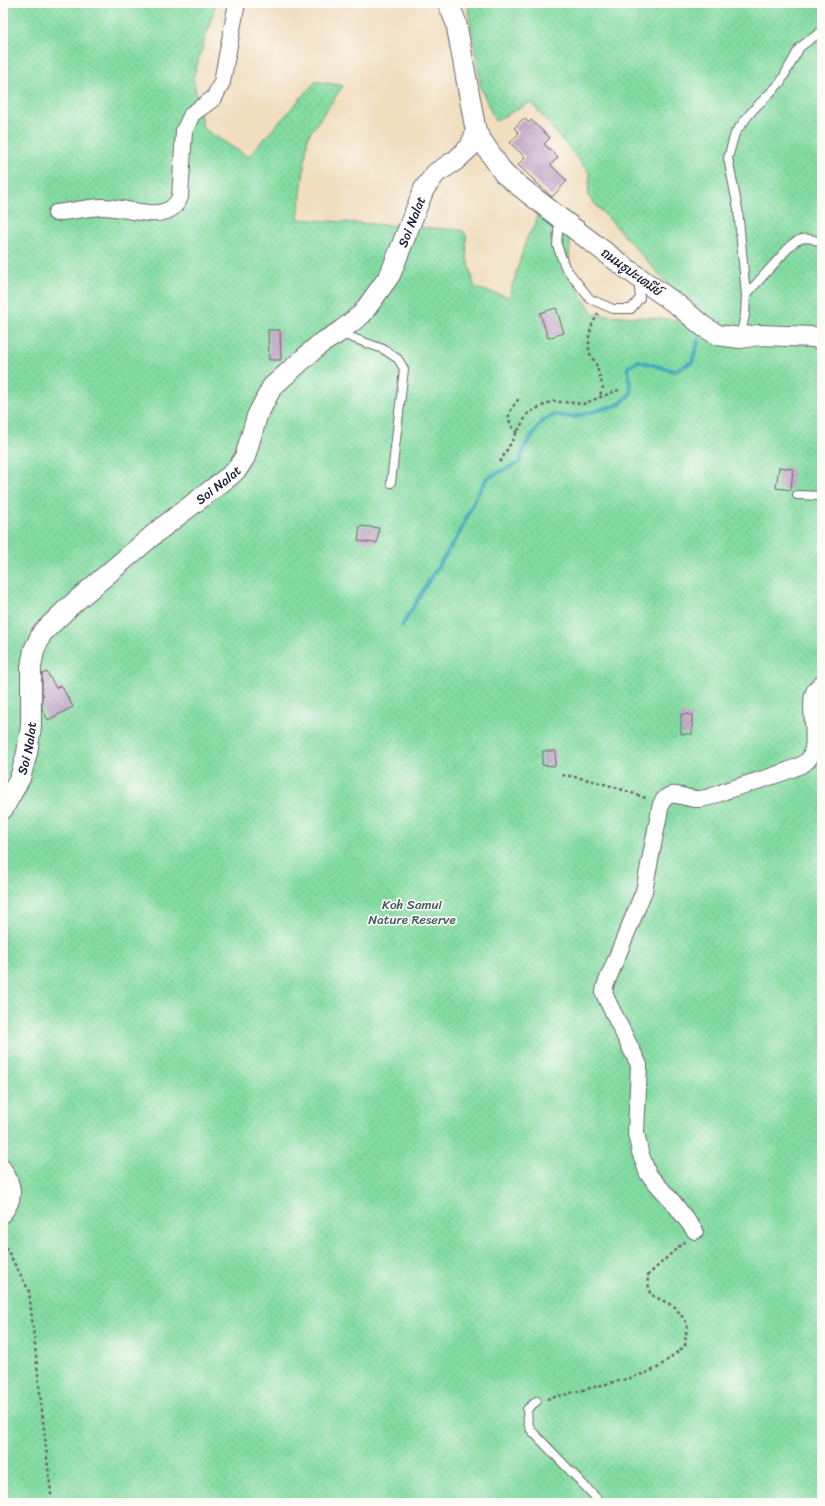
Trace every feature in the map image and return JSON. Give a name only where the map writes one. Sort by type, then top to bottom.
[{"type":"street","points":[[56,213],[103,207],[158,214],[168,211],[177,205],[180,197],[184,131],[192,114],[214,98],[222,82],[237,3]]},
{"type":"street","name":"ถนนธูปะเตมีย์","points":[[448,3],[456,22],[476,132],[504,174],[638,277],[679,306],[704,327],[718,335],[740,338],[759,336],[814,338],[822,340]]},
{"type":"street","points":[[455,161],[470,147],[476,132]]},
{"type":"street","points":[[455,161],[474,160],[486,164],[504,174]]},
{"type":"street","name":"Soi Nalat","points":[[3,809],[20,778],[27,753],[31,726],[30,667],[34,650],[42,633],[69,607],[159,530],[232,475],[245,457],[257,416],[272,387],[320,344],[338,333],[362,314],[390,275],[424,189],[436,173],[455,161]]},
{"type":"street","points":[[695,1231],[673,1202],[648,1174],[642,1160],[636,1133],[639,1065],[604,993],[605,986],[644,891],[661,804],[672,794],[699,799],[805,763],[811,755],[814,738],[812,704],[813,695],[818,686],[822,683]]},
{"type":"street","points":[[3,1168],[11,1181],[13,1197],[3,1214]]},
{"type":"lane","points":[[740,338],[746,315],[746,295],[738,209],[728,158],[735,133],[752,111],[780,83],[800,48],[822,32]]},
{"type":"lane","points":[[560,218],[557,245],[566,267],[590,299],[613,309],[631,309],[640,298],[638,277]]},
{"type":"lane","points":[[746,295],[798,239],[805,237],[816,240],[822,244]]},
{"type":"lane","points":[[338,333],[383,349],[398,359],[404,370],[392,483]]},
{"type":"lane","points":[[796,495],[822,496]]},
{"type":"lane","points":[[537,1401],[527,1408],[528,1422],[531,1430],[601,1503]]},
{"type":"path","points":[[592,325],[589,336],[589,352],[596,364],[603,387],[599,398]]},
{"type":"path","points":[[500,462],[528,413],[552,401],[583,404],[621,389]]},
{"type":"path","points":[[517,433],[510,425],[508,417],[520,397]]},
{"type":"path","points":[[562,775],[582,778],[614,786],[661,804]]},
{"type":"path","points":[[537,1401],[634,1377],[656,1369],[685,1346],[687,1323],[675,1307],[650,1294],[648,1276],[695,1231]]},
{"type":"path","points":[[3,1242],[29,1291],[52,1503]]},
{"type":"green space","name":"Koh Samui Nature Reserve","points":[[3,3],[216,3],[193,78],[203,128],[248,157],[316,81],[343,86],[308,136],[298,219],[461,230],[466,234],[467,257],[475,288],[509,297],[527,237],[536,224],[537,210],[571,229],[569,260],[573,281],[593,314],[678,320],[694,304],[667,283],[588,196],[590,174],[531,102],[495,121],[481,88],[468,8],[472,3],[822,3],[822,1503],[3,1503]]},
{"type":"building","points":[[524,118],[529,123],[531,120],[550,138],[544,144],[558,157],[551,165],[567,181],[552,197],[518,165],[525,157],[510,143],[519,133],[514,128]]},
{"type":"building","points":[[556,308],[564,333],[548,338],[540,313]]},
{"type":"building","points":[[268,330],[280,330],[281,360],[269,360]]},
{"type":"building","points":[[779,467],[793,469],[791,490],[776,488]]},
{"type":"building","points":[[360,526],[379,528],[377,543],[358,541]]},
{"type":"building","points":[[47,672],[56,688],[61,685],[73,707],[48,720],[42,709],[42,696],[44,695],[42,692],[42,674]]},
{"type":"building","points":[[681,714],[692,715],[692,734],[681,734]]},
{"type":"building","points":[[543,751],[556,751],[555,766],[542,765]]},
{"type":"waterway","points":[[402,626],[458,536],[476,497],[487,478],[520,462],[524,448],[542,421],[554,415],[574,417],[620,404],[631,393],[628,367],[638,361],[675,371],[692,362],[699,339]]}]
